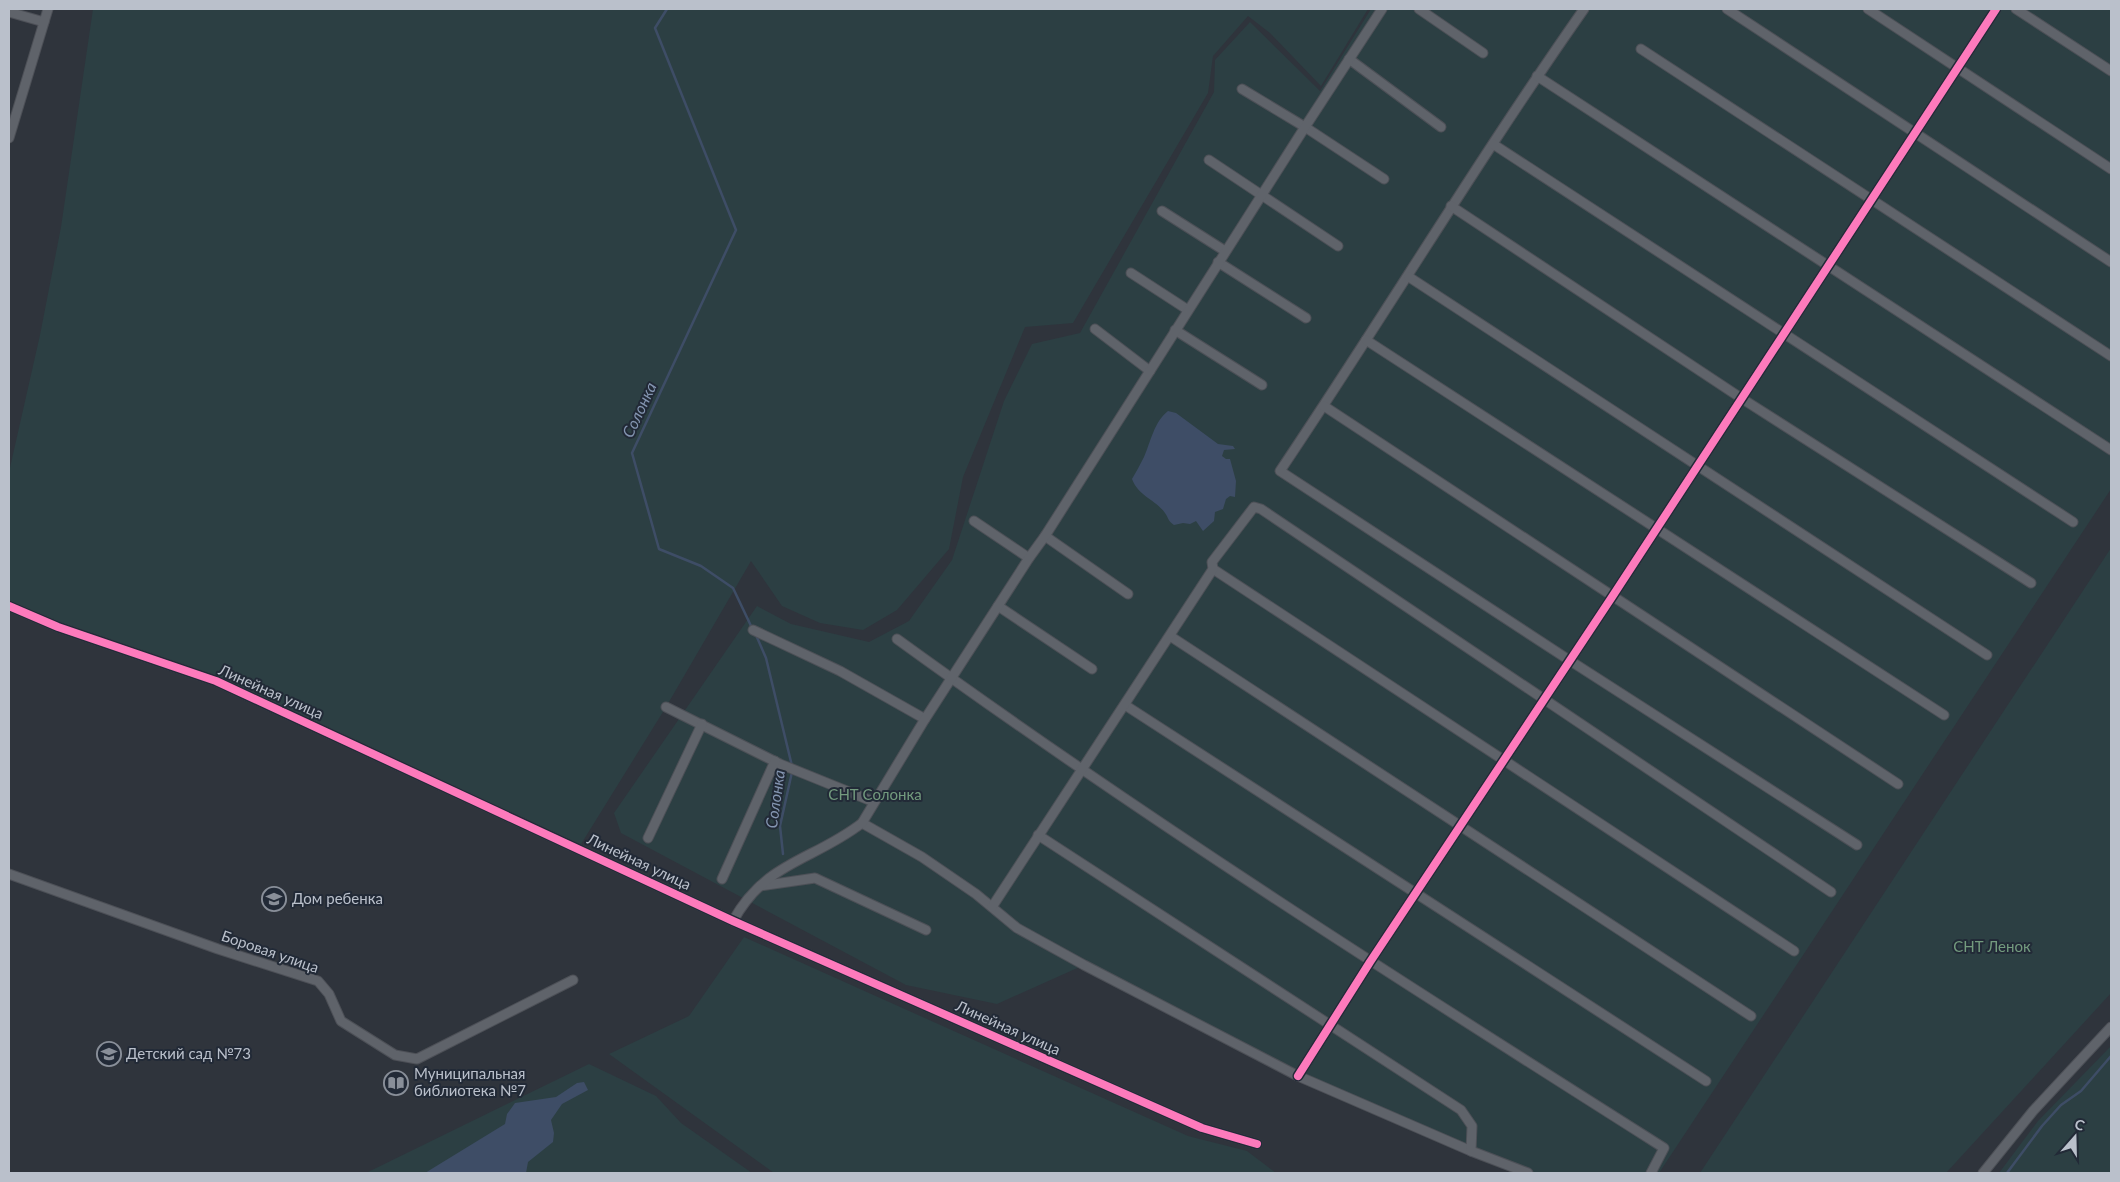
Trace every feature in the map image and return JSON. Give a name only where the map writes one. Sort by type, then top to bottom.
[{"type":"street","points":[[9,138],[48,9]]},
{"type":"street","points":[[733,921],[743,903],[757,887],[780,869],[847,834],[862,823],[925,719],[1045,536],[1225,251],[1382,9]]},
{"type":"street","points":[[1419,9],[1483,53]]},
{"type":"street","points":[[1584,9],[1451,206],[1324,406],[1280,471],[1857,845]]},
{"type":"street","points":[[1727,9],[2111,262]]},
{"type":"street","points":[[1868,9],[2111,169]]},
{"type":"street","points":[[1298,1076],[1370,962],[1657,529],[1696,466],[1996,9]]},
{"type":"street","points":[[2016,9],[2111,71]]},
{"type":"street","points":[[9,12],[44,22]]},
{"type":"street","points":[[1641,49],[2111,356]]},
{"type":"street","points":[[1349,59],[1441,127]]},
{"type":"street","points":[[1537,76],[2111,450]]},
{"type":"street","points":[[1242,89],[1305,127],[1384,179]]},
{"type":"street","points":[[1493,144],[2073,522]]},
{"type":"street","points":[[1209,160],[1338,246]]},
{"type":"street","points":[[1451,206],[1741,398],[2031,583]]},
{"type":"street","points":[[1162,211],[1225,251]]},
{"type":"street","points":[[1218,262],[1306,318]]},
{"type":"street","points":[[1131,273],[1188,310]]},
{"type":"street","points":[[1409,276],[1696,466],[1988,655]]},
{"type":"street","points":[[1095,330],[1150,371]]},
{"type":"street","points":[[1175,330],[1262,385]]},
{"type":"street","points":[[1366,340],[1944,715]]},
{"type":"street","points":[[1324,406],[1898,784]]},
{"type":"street","points":[[992,907],[1213,570],[1212,562],[1250,509],[1254,507],[1261,509],[1831,892]]},
{"type":"street","points":[[974,521],[1029,558]]},
{"type":"street","points":[[1045,536],[1128,594]]},
{"type":"street","points":[[1213,570],[1794,951]]},
{"type":"street","name":"Линейная улица","points":[[9,606],[58,627],[216,681],[733,921],[1202,1128],[1257,1144]]},
{"type":"street","points":[[998,606],[1092,669]]},
{"type":"street","points":[[753,630],[840,671],[925,719]]},
{"type":"street","points":[[1170,636],[1751,1016]]},
{"type":"street","points":[[897,639],[1082,768],[1370,962],[1664,1148],[1651,1173]]},
{"type":"street","points":[[1125,706],[1706,1081]]},
{"type":"street","points":[[666,707],[775,761],[874,802]]},
{"type":"street","points":[[648,838],[702,724]]},
{"type":"street","points":[[722,879],[775,761]]},
{"type":"street","points":[[862,823],[922,857],[976,894],[1017,928],[1084,965],[1298,1076],[1471,1151],[1528,1173]]},
{"type":"street","points":[[1038,835],[1461,1110],[1472,1126],[1471,1151]]},
{"type":"street","name":"Боровая улица","points":[[9,874],[208,945],[318,981],[329,994],[341,1021],[395,1055],[417,1059],[573,980]]},
{"type":"street","points":[[757,887],[815,878],[926,930]]},
{"type":"street","points":[[1983,1173],[2033,1111],[2111,1027]]},
{"type":"green space","points":[[93,9],[1368,9],[1321,86],[1270,33],[1248,16],[1213,56],[1208,93],[1073,323],[1025,327],[963,477],[949,549],[897,610],[863,630],[820,623],[782,606],[751,561],[666,707],[578,849],[216,681],[9,606],[9,472],[40,335],[61,227]]},
{"type":"green space","name":"СНТ Солонка","points":[[1371,9],[2111,9],[2111,489],[1659,1173],[1513,1173],[1326,1093],[1298,1076],[1084,965],[997,1004],[906,985],[621,833],[614,813],[757,606],[791,624],[869,642],[909,621],[952,560],[1004,401],[1032,344],[1080,333],[1214,92],[1215,60],[1250,22],[1320,91]]},
{"type":"green space","name":"СНТ Ленок","points":[[2111,548],[2111,993],[1946,1173],[1700,1173]]},
{"type":"green space","points":[[744,937],[1188,1136],[1247,1151],[1276,1173],[774,1173],[609,1054],[689,1016]]},
{"type":"green space","points":[[2111,1046],[2111,1173],[1999,1173],[2038,1121]]},
{"type":"green space","points":[[589,1064],[656,1096],[681,1123],[752,1173],[366,1173]]},
{"type":"water","points":[[1168,411],[1176,413],[1218,444],[1233,446],[1235,449],[1224,450],[1222,456],[1230,459],[1236,481],[1235,497],[1230,496],[1226,499],[1223,509],[1215,512],[1214,521],[1203,531],[1196,521],[1190,524],[1172,524],[1161,508],[1139,490],[1132,479],[1144,457],[1156,426]]},
{"type":"water","points":[[584,1082],[588,1090],[562,1104],[551,1120],[554,1133],[553,1142],[528,1162],[526,1173],[425,1173],[505,1124],[507,1114],[515,1103],[556,1097],[577,1083]]},
{"type":"waterway","name":"Солонка","points":[[667,9],[655,28],[736,230],[632,453],[659,549],[701,566],[733,588],[752,628]]},
{"type":"waterway","name":"Солонка","points":[[756,635],[766,658],[792,766]]},
{"type":"waterway","name":"Солонка","points":[[783,854],[780,826],[792,772]]},
{"type":"waterway","points":[[2007,1173],[2042,1126],[2061,1105],[2081,1091],[2111,1056]]},
{"type":"cycle path","points":[[1298,1076],[1370,962],[1612,597],[1996,9]]},
{"type":"cycle path","points":[[9,606],[58,627],[216,681],[733,921],[1202,1128],[1257,1144]]},
{"type":"place","name":"Дом ребенка","points":[[274,899]]},
{"type":"place","name":"Детский сад №73","points":[[109,1054]]},
{"type":"place","name":"Муниципальная библиотека №7","points":[[396,1083]]}]
